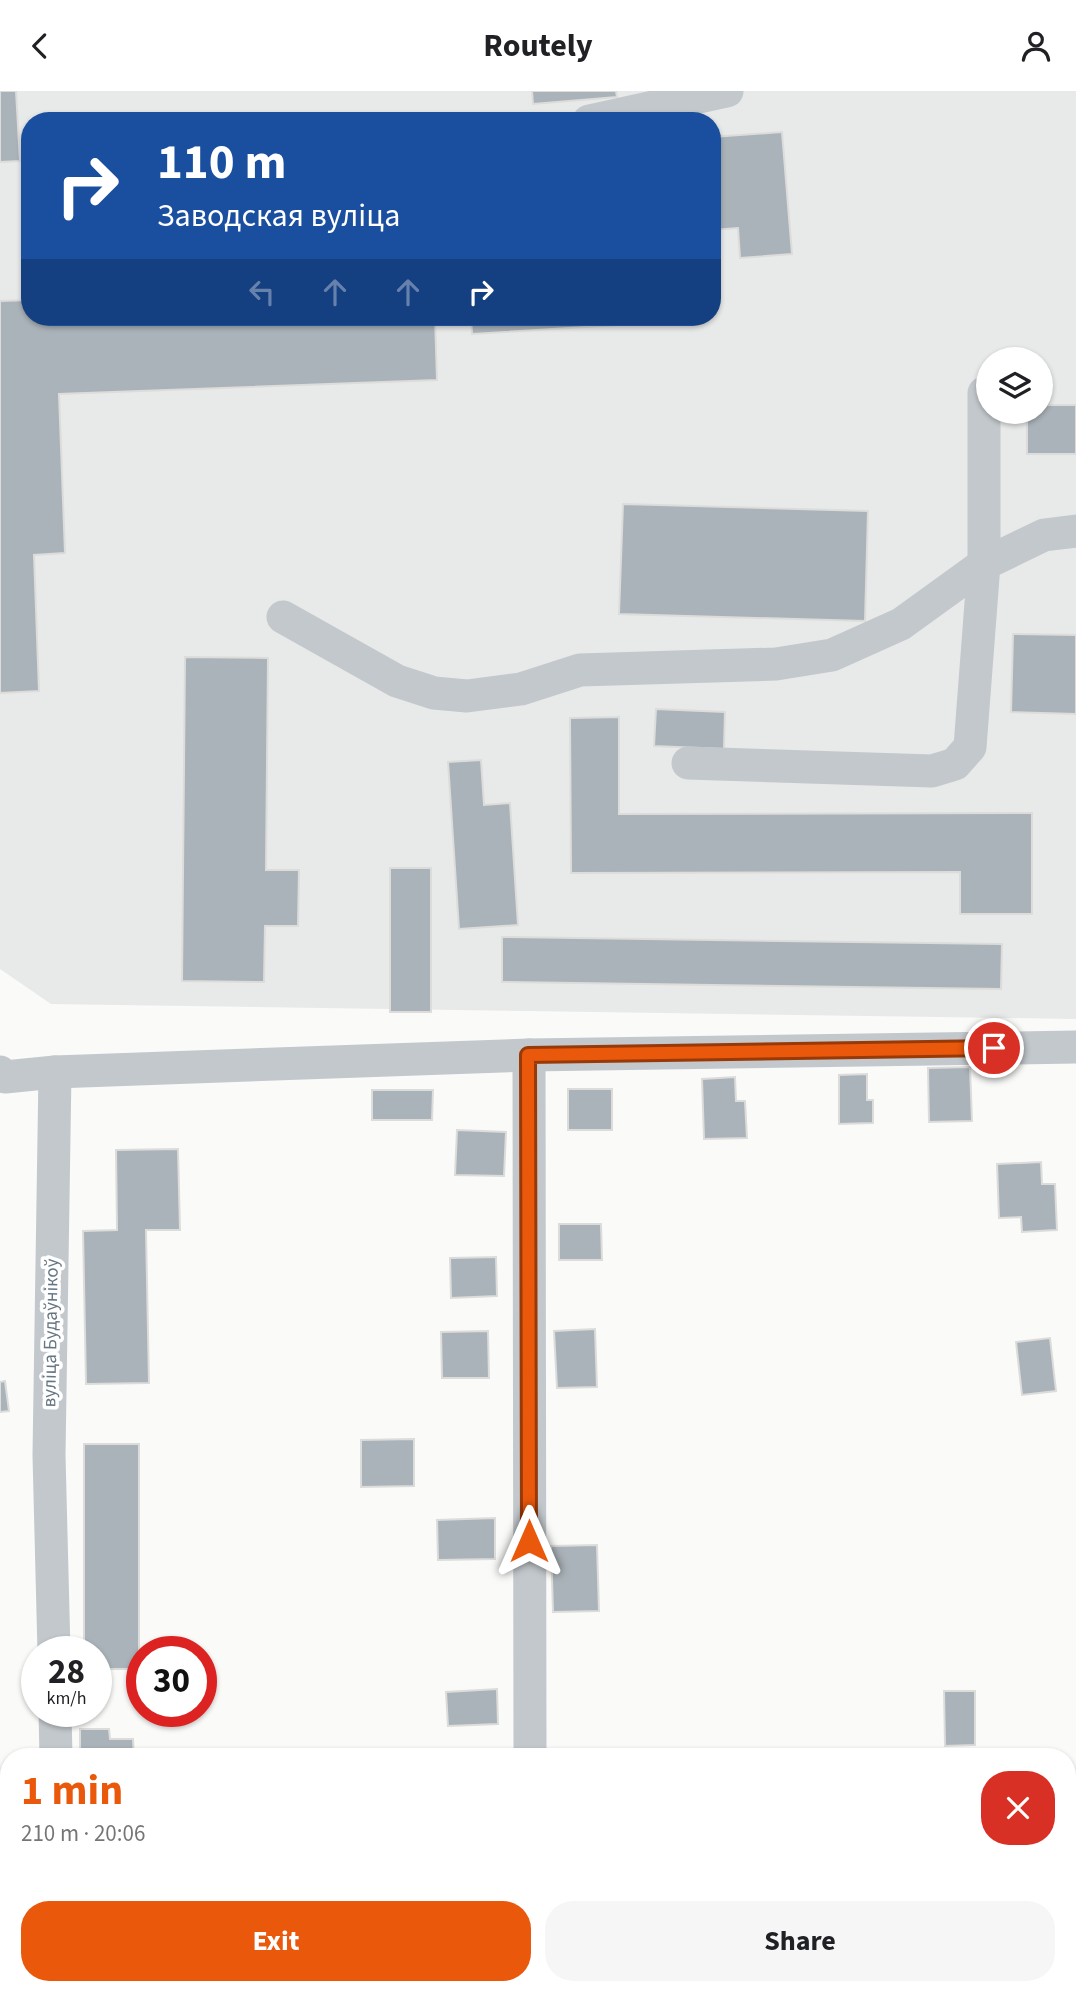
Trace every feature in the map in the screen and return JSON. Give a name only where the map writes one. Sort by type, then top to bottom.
[{"type":"street","points":[[630,112],[727,91]]},
{"type":"street","points":[[688,763],[932,771],[955,764],[970,747],[984,564],[984,424]]},
{"type":"street","points":[[283,618],[397,681],[434,693],[467,696],[521,689],[580,670],[776,664],[832,655],[901,624],[984,564],[1044,535],[1076,531]]},
{"type":"street","points":[[0,1072],[5,1077],[55,1072],[528,1055],[1076,1047]]},
{"type":"street","points":[[528,1055],[530,1748]]},
{"type":"street","name":"вуліца Будаўнікоў","points":[[54,1636],[49,1455],[55,1072]]},
{"type":"street","points":[[55,1727],[56,1748]]},
{"type":"shaded area","points":[[0,91],[1076,91],[1076,1019],[51,1004],[0,969]]},
{"type":"building","points":[[0,91],[16,91],[20,161],[0,162]]},
{"type":"building","points":[[532,91],[616,91],[617,97],[533,104]]},
{"type":"building","points":[[782,132],[792,254],[740,258],[738,228],[721,229],[721,136]]},
{"type":"building","points":[[21,300],[21,326],[435,326],[437,380],[59,394],[65,553],[34,555],[39,691],[0,693],[0,301]]},
{"type":"building","points":[[472,326],[601,326],[472,334]]},
{"type":"building","points":[[1053,405],[1076,405],[1076,454],[1027,454],[1027,424],[1053,424]]},
{"type":"building","points":[[623,504],[868,511],[865,621],[619,614]]},
{"type":"building","points":[[1013,634],[1076,635],[1076,714],[1011,712]]},
{"type":"building","points":[[185,657],[268,658],[266,870],[299,870],[298,926],[265,926],[264,982],[182,981]]},
{"type":"building","points":[[656,709],[725,712],[724,749],[654,746]]},
{"type":"building","points":[[619,717],[619,814],[1032,813],[1032,914],[960,914],[960,872],[571,873],[570,718]]},
{"type":"building","points":[[481,760],[484,805],[510,803],[518,925],[459,929],[448,762]]},
{"type":"building","points":[[390,868],[431,868],[431,1012],[390,1012]]},
{"type":"building","points":[[502,937],[1002,944],[1001,989],[502,982]]},
{"type":"building","points":[[970,1067],[972,1121],[929,1122],[928,1068]]},
{"type":"building","points":[[867,1074],[867,1100],[873,1100],[873,1123],[839,1124],[839,1075]]},
{"type":"building","points":[[735,1077],[736,1101],[745,1101],[747,1138],[704,1139],[702,1079]]},
{"type":"building","points":[[568,1089],[612,1089],[612,1130],[568,1130]]},
{"type":"building","points":[[372,1090],[433,1090],[432,1120],[372,1120]]},
{"type":"building","points":[[457,1130],[506,1132],[504,1176],[455,1175]]},
{"type":"building","points":[[178,1149],[180,1230],[146,1230],[149,1383],[86,1384],[83,1231],[117,1230],[116,1150]]},
{"type":"building","points":[[1041,1162],[1042,1184],[1055,1184],[1057,1230],[1022,1232],[1021,1217],[999,1218],[997,1164]]},
{"type":"building","points":[[559,1224],[601,1224],[602,1260],[559,1260]]},
{"type":"building","points":[[496,1257],[497,1296],[451,1298],[450,1258]]},
{"type":"building","points":[[595,1329],[597,1387],[557,1388],[554,1331]]},
{"type":"building","points":[[488,1331],[489,1378],[442,1378],[441,1332]]},
{"type":"building","points":[[1050,1338],[1056,1391],[1022,1395],[1016,1342]]},
{"type":"building","points":[[5,1381],[9,1411],[0,1412],[0,1382]]},
{"type":"building","points":[[414,1439],[414,1486],[361,1487],[361,1440]]},
{"type":"building","points":[[84,1444],[139,1444],[139,1636],[126,1636],[126,1669],[112,1669],[112,1636],[84,1636]]},
{"type":"building","points":[[495,1518],[495,1559],[438,1560],[437,1520]]},
{"type":"building","points":[[597,1545],[599,1611],[553,1612],[551,1546]]},
{"type":"building","points":[[497,1689],[498,1724],[448,1726],[446,1692]]},
{"type":"building","points":[[944,1691],[975,1691],[975,1745],[945,1746]]},
{"type":"building","points":[[80,1729],[109,1729],[110,1739],[133,1739],[134,1748],[80,1748]]},
{"type":"route","points":[[529,1541],[528,1055],[994,1048]]}]
